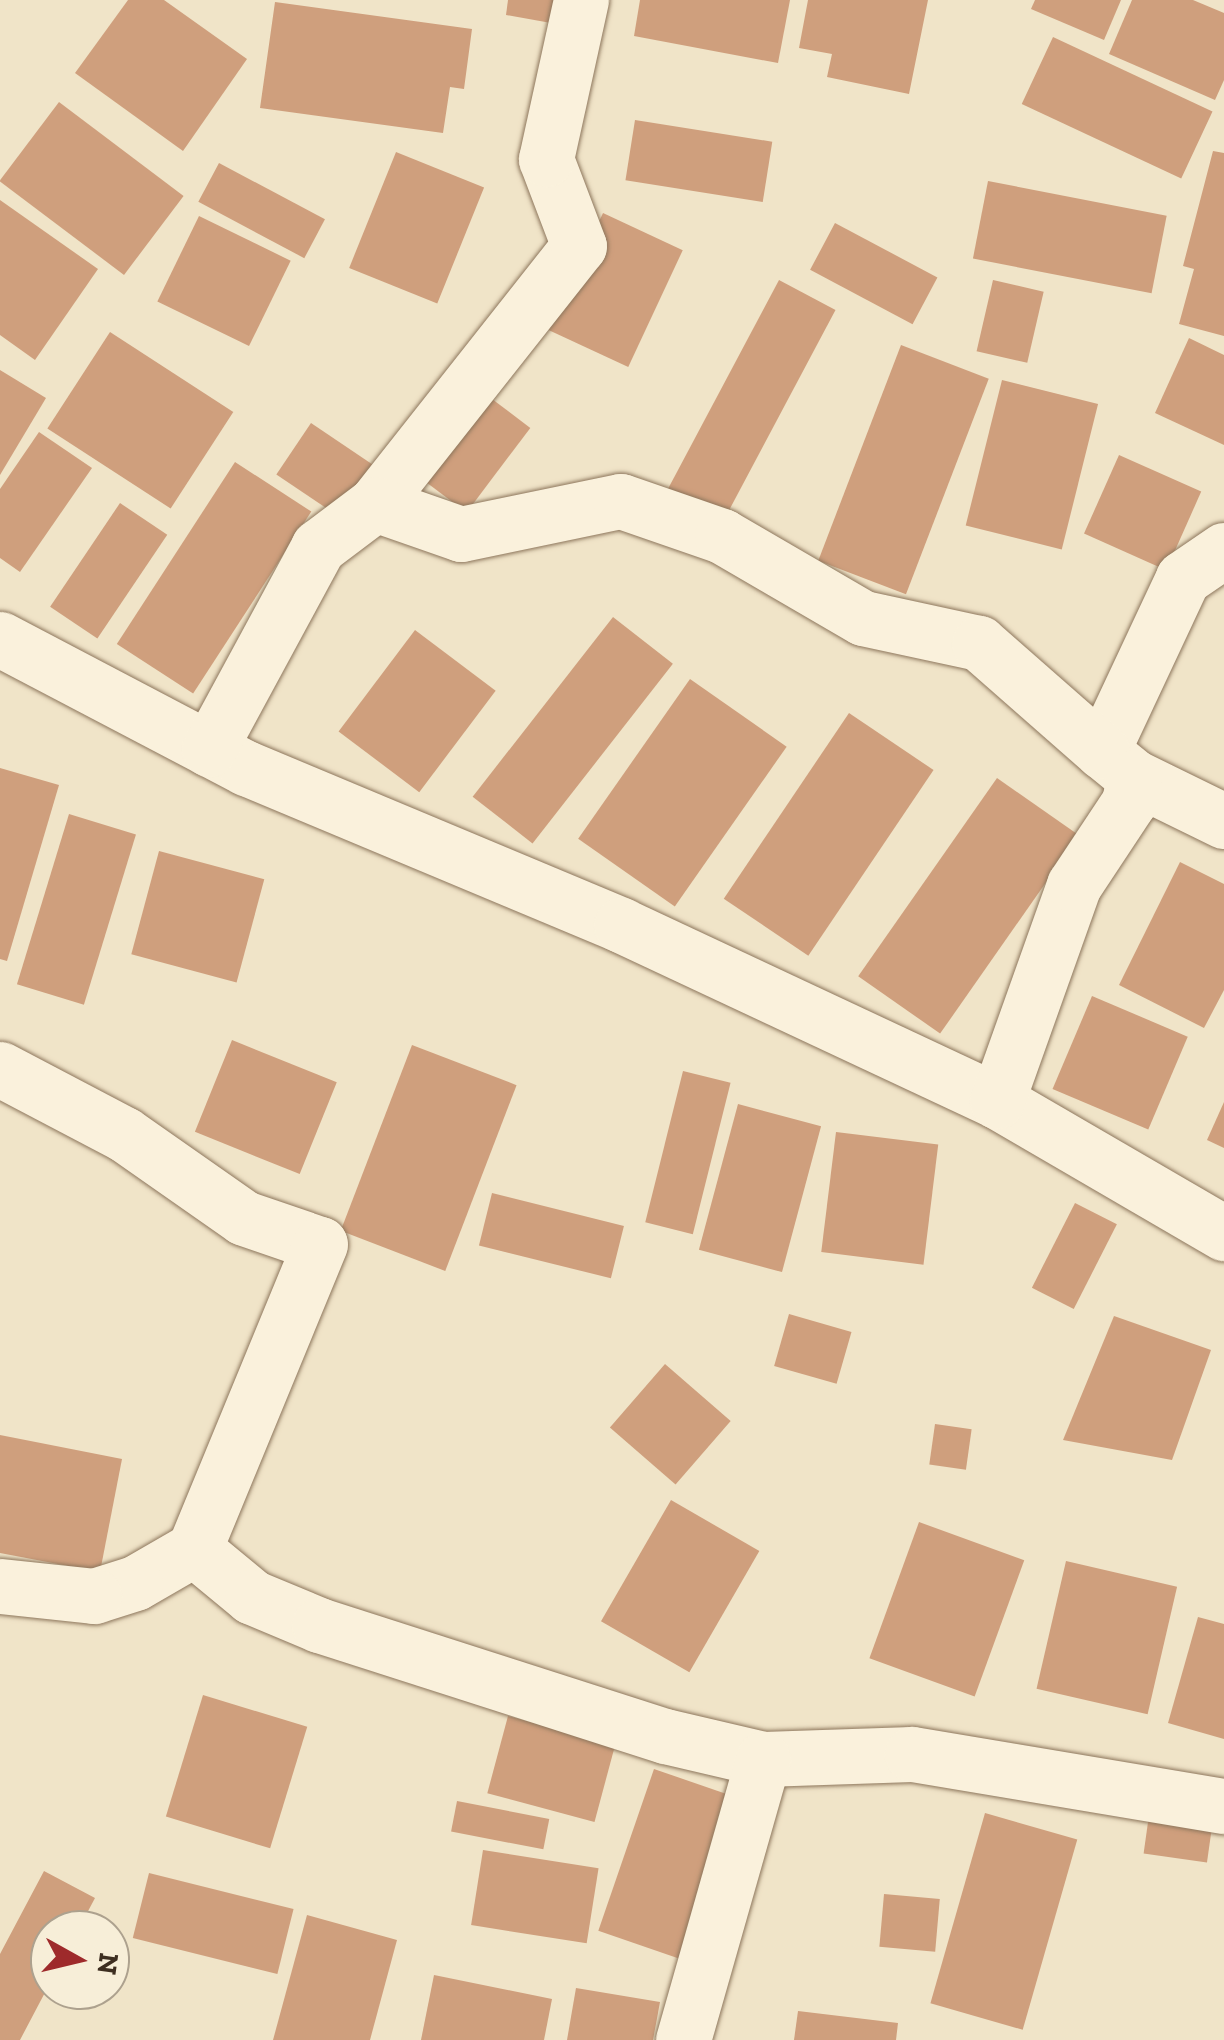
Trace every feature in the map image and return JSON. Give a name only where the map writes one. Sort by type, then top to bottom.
[{"type":"street","points":[[209,749],[318,547],[375,504],[579,246],[546,159],[581,0]]},
{"type":"street","points":[[375,504],[461,534],[621,501],[722,536],[863,618],[979,643],[1118,764],[1224,820]]},
{"type":"street","points":[[997,1100],[1074,885],[1129,802],[1118,764],[1183,578],[1224,550]]},
{"type":"street","points":[[0,639],[209,749],[622,925],[997,1100],[1224,1233]]},
{"type":"street","points":[[0,1069],[124,1134],[244,1218],[320,1244],[194,1550],[135,1583],[94,1596],[0,1586]]},
{"type":"street","points":[[194,1550],[252,1597],[319,1625],[665,1736],[763,1759],[912,1754],[1224,1806]]},
{"type":"street","points":[[683,2040],[763,1759]]},
{"type":"building","points":[[128,0],[164,0],[247,59],[183,151],[75,73]]},
{"type":"building","points":[[508,0],[555,0],[551,23],[506,15]]},
{"type":"building","points":[[640,0],[790,0],[778,63],[634,36]]},
{"type":"building","points":[[808,0],[928,0],[909,94],[827,77],[832,54],[799,48]]},
{"type":"building","points":[[1035,0],[1121,0],[1104,40],[1031,9]]},
{"type":"building","points":[[1132,0],[1193,0],[1224,13],[1224,80],[1215,100],[1109,54]]},
{"type":"building","points":[[275,2],[472,29],[464,89],[450,87],[443,133],[260,108]]},
{"type":"building","points":[[1053,37],[1213,111],[1181,178],[1022,104]]},
{"type":"building","points":[[59,102],[184,196],[124,275],[0,182]]},
{"type":"building","points":[[635,120],[772,142],[763,202],[625,180]]},
{"type":"building","points":[[1213,151],[1224,153],[1224,336],[1179,324],[1194,269],[1183,266]]},
{"type":"building","points":[[396,152],[484,188],[437,303],[349,268]]},
{"type":"building","points":[[219,163],[325,219],[304,258],[198,202]]},
{"type":"building","points":[[988,181],[1167,216],[1152,293],[973,259]]},
{"type":"building","points":[[0,200],[98,269],[35,360],[0,335]]},
{"type":"building","points":[[603,213],[683,250],[628,367],[548,330]]},
{"type":"building","points":[[199,216],[291,261],[249,346],[157,301]]},
{"type":"building","points":[[835,223],[937,277],[913,324],[810,270]]},
{"type":"building","points":[[779,280],[836,310],[722,524],[665,494]]},
{"type":"building","points":[[993,280],[1044,292],[1027,363],[977,351]]},
{"type":"building","points":[[110,332],[233,412],[171,509],[47,428]]},
{"type":"building","points":[[1189,338],[1224,355],[1224,445],[1155,413]]},
{"type":"building","points":[[901,345],[989,379],[906,594],[818,561]]},
{"type":"building","points":[[0,370],[46,398],[0,475]]},
{"type":"building","points":[[1002,380],[1098,404],[1062,549],[966,526]]},
{"type":"building","points":[[480,390],[530,428],[467,513],[416,475]]},
{"type":"building","points":[[311,423],[374,465],[339,517],[276,474]]},
{"type":"building","points":[[39,432],[92,468],[20,572],[0,558],[0,489]]},
{"type":"building","points":[[1119,455],[1201,492],[1166,570],[1084,534]]},
{"type":"building","points":[[235,462],[311,512],[193,694],[117,644]]},
{"type":"building","points":[[120,503],[167,535],[97,639],[50,607]]},
{"type":"building","points":[[613,617],[673,664],[533,843],[473,797]]},
{"type":"building","points":[[415,630],[496,691],[419,792],[339,731]]},
{"type":"building","points":[[690,679],[787,747],[675,906],[578,839]]},
{"type":"building","points":[[849,713],[934,770],[808,956],[724,899]]},
{"type":"building","points":[[0,768],[59,785],[7,961],[0,959]]},
{"type":"building","points":[[997,778],[1079,835],[940,1034],[858,976]]},
{"type":"building","points":[[69,814],[136,834],[84,1005],[17,984]]},
{"type":"building","points":[[159,851],[264,879],[237,983],[131,954]]},
{"type":"building","points":[[1180,862],[1224,884],[1224,990],[1204,1028],[1119,985]]},
{"type":"building","points":[[1092,996],[1188,1037],[1148,1130],[1053,1089]]},
{"type":"building","points":[[232,1040],[337,1082],[300,1174],[195,1132]]},
{"type":"building","points":[[412,1045],[517,1085],[445,1271],[341,1231]]},
{"type":"building","points":[[683,1071],[731,1083],[693,1234],[645,1222]]},
{"type":"building","points":[[1224,1102],[1224,1148],[1207,1140]]},
{"type":"building","points":[[738,1104],[821,1126],[782,1272],[699,1250]]},
{"type":"building","points":[[836,1132],[938,1145],[923,1265],[821,1252]]},
{"type":"building","points":[[492,1193],[624,1226],[611,1278],[479,1245]]},
{"type":"building","points":[[1075,1203],[1117,1224],[1074,1309],[1032,1288]]},
{"type":"building","points":[[789,1314],[851,1332],[837,1384],[774,1366]]},
{"type":"building","points":[[1114,1316],[1211,1350],[1172,1460],[1063,1440]]},
{"type":"building","points":[[665,1364],[731,1421],[676,1484],[610,1427]]},
{"type":"building","points":[[935,1424],[972,1429],[966,1470],[929,1465]]},
{"type":"building","points":[[0,1435],[122,1459],[100,1572],[0,1553]]},
{"type":"building","points":[[671,1500],[759,1551],[689,1672],[601,1621]]},
{"type":"building","points":[[919,1522],[1024,1560],[975,1697],[869,1658]]},
{"type":"building","points":[[1066,1561],[1177,1587],[1148,1714],[1037,1689]]},
{"type":"building","points":[[1198,1617],[1224,1624],[1224,1739],[1168,1723]]},
{"type":"building","points":[[203,1695],[307,1727],[270,1848],[166,1816]]},
{"type":"building","points":[[508,1716],[615,1745],[595,1822],[487,1793]]},
{"type":"building","points":[[654,1769],[741,1799],[685,1961],[598,1931]]},
{"type":"building","points":[[457,1801],[549,1819],[543,1849],[451,1831]]},
{"type":"building","points":[[1150,1808],[1213,1817],[1207,1862],[1144,1854]]},
{"type":"building","points":[[985,1813],[1077,1839],[1023,2030],[930,2003]]},
{"type":"building","points":[[483,1850],[599,1868],[587,1943],[471,1925]]},
{"type":"building","points":[[44,1871],[95,1898],[89,1910],[30,1910],[30,2010],[36,2010],[20,2040],[0,2040],[0,1954]]},
{"type":"building","points":[[149,1873],[294,1909],[277,1974],[133,1938]]},
{"type":"building","points":[[884,1894],[940,1899],[935,1952],[879,1947]]},
{"type":"building","points":[[307,1915],[397,1940],[370,2040],[273,2040]]},
{"type":"building","points":[[434,1975],[552,1999],[544,2040],[421,2040]]},
{"type":"building","points":[[576,1988],[660,2002],[653,2040],[567,2040]]},
{"type":"building","points":[[798,2011],[898,2023],[896,2040],[794,2040]]}]
